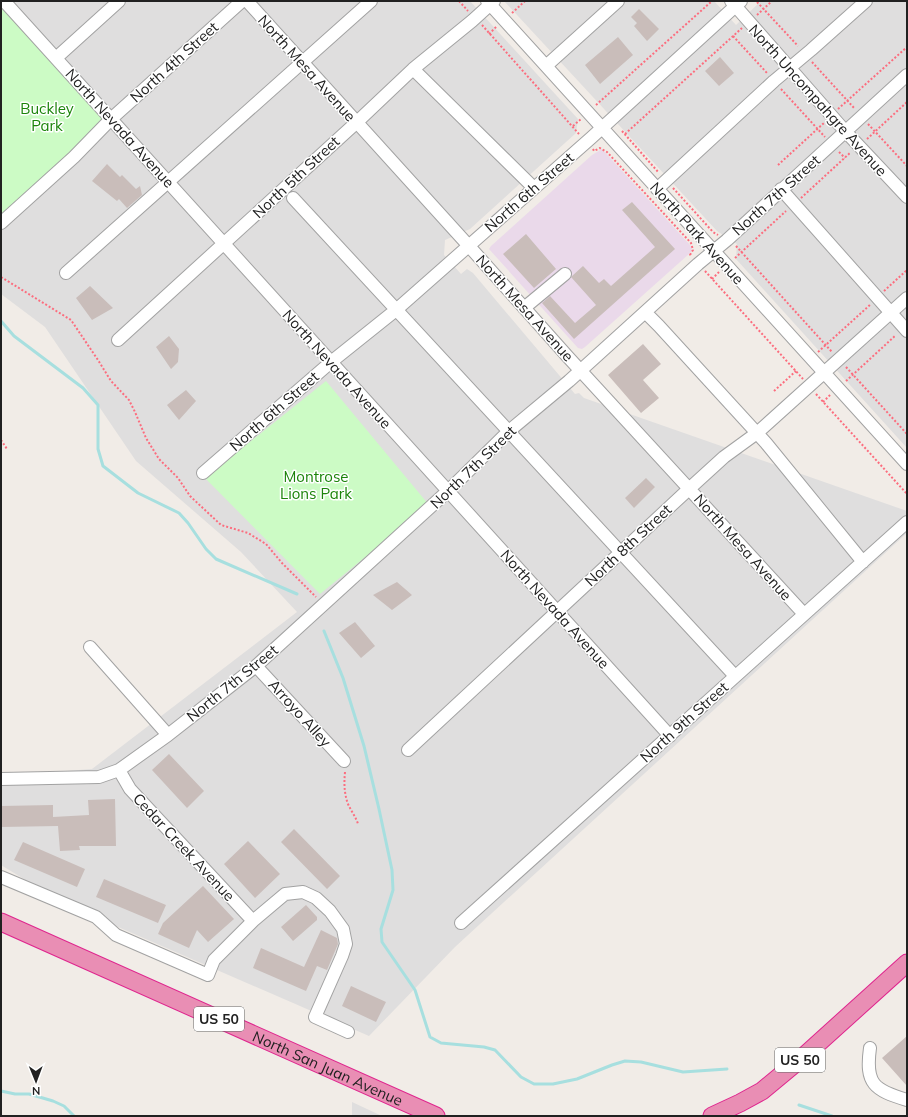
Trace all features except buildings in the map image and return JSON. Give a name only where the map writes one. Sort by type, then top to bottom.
[{"type":"highway","name":"North San Juan Avenue","points":[[1,922],[436,1116]]},
{"type":"highway","name":"US 50","points":[[712,1116],[762,1091],[804,1057],[907,963]]},
{"type":"street","name":"North Nevada Avenue","points":[[4,1],[670,736]]},
{"type":"street","points":[[56,58],[119,1]]},
{"type":"street","name":"North 4th Street","points":[[1,223],[74,157],[111,119],[242,1]]},
{"type":"street","name":"North Mesa Avenue","points":[[247,1],[524,308],[804,614]]},
{"type":"street","points":[[66,273],[371,1]]},
{"type":"street","points":[[546,66],[618,1]]},
{"type":"street","points":[[657,189],[774,81],[806,55],[866,1]]},
{"type":"street","name":"North Park Avenue","points":[[490,2],[588,113],[907,464]]},
{"type":"street","name":"North 5th Street","points":[[118,340],[413,69],[475,19],[490,2]]},
{"type":"street","name":"North Uncompahgre Avenue","points":[[735,3],[845,131],[907,198]]},
{"type":"street","name":"North 6th Street","points":[[203,473],[331,362],[396,310],[602,128],[735,3]]},
{"type":"street","points":[[413,69],[534,188]]},
{"type":"street","name":"North 7th Street","points":[[1,779],[98,778],[119,770],[168,735],[256,666],[448,491],[509,431],[581,370],[698,264],[714,252],[907,74]]},
{"type":"street","points":[[781,189],[906,330]]},
{"type":"street","points":[[293,198],[735,676]]},
{"type":"street","points":[[524,308],[565,274]]},
{"type":"street","name":"North 8th Street","points":[[408,750],[724,457],[757,433],[810,387],[907,298]]},
{"type":"street","points":[[645,312],[660,326],[757,433],[863,562]]},
{"type":"street","name":"North 9th Street","points":[[461,923],[907,522]]},
{"type":"street","points":[[90,647],[168,735]]},
{"type":"street","name":"Arroyo Alley","points":[[256,666],[344,761]]},
{"type":"street","name":"Cedar Creek Avenue","points":[[119,770],[130,788],[252,921]]},
{"type":"street","points":[[1,877],[96,917],[116,935],[208,975],[214,960],[252,921],[285,894],[303,892],[316,898],[330,911],[343,929],[346,944],[315,1016],[348,1032]]},
{"type":"street","points":[[870,1048],[868,1064],[872,1081],[886,1094],[907,1100]]},
{"type":"path","points":[[459,1],[594,151],[600,148],[604,149],[691,244],[693,250],[690,255],[907,494]]},
{"type":"path","points":[[462,4],[465,1]]},
{"type":"path","points":[[512,13],[525,1]]},
{"type":"path","points":[[573,126],[712,1]]},
{"type":"path","points":[[754,17],[772,1]]},
{"type":"path","points":[[758,2],[859,114]]},
{"type":"path","points":[[489,34],[497,26]]},
{"type":"path","points":[[625,135],[743,27]]},
{"type":"path","points":[[733,36],[845,158]]},
{"type":"path","points":[[835,112],[907,47]]},
{"type":"path","points":[[864,119],[907,166]]},
{"type":"path","points":[[778,166],[826,120]]},
{"type":"path","points":[[622,131],[713,232],[735,245],[907,434]]},
{"type":"path","points":[[741,252],[795,204]]},
{"type":"path","points":[[826,344],[907,270]]},
{"type":"path","points":[[1,277],[71,320],[111,382],[129,400],[146,438],[159,459],[178,478],[190,496],[222,524],[248,532],[266,544],[282,563],[324,604]]},
{"type":"path","points":[[853,375],[906,330]]},
{"type":"path","points":[[774,391],[796,372]]},
{"type":"path","points":[[1,440],[6,449]]},
{"type":"path","points":[[344,761],[345,792],[358,824]]},
{"type":"shaded area","points":[[1,1],[470,1],[578,119],[576,133],[470,229],[445,240],[444,255],[461,274],[467,269],[473,273],[575,394],[579,393],[584,398],[907,511],[907,533],[455,947],[369,1036],[63,903],[1,865],[1,776],[92,769],[297,612],[241,552],[136,461],[45,327],[1,294]]},
{"type":"shaded area","points":[[504,1],[714,1],[736,25],[761,1],[907,1],[907,448],[736,259],[737,244],[717,231]]},
{"type":"shaded area","points":[[602,149],[690,245],[692,250],[582,349],[578,348],[489,249],[592,155]]},
{"type":"shaded area","points":[[352,1102],[382,1116],[352,1116]]},
{"type":"green space","name":"Buckley Park","points":[[1,1],[111,119],[1,220]]},
{"type":"green space","name":"Montrose Lions Park","points":[[326,381],[429,505],[320,594],[205,478]]},
{"type":"waterway","points":[[1,321],[14,336],[83,388],[98,405],[98,449],[103,466],[138,493],[179,513],[188,523],[206,549],[216,559],[297,594]]},
{"type":"waterway","points":[[324,631],[343,678],[364,746],[392,870],[393,890],[381,929],[382,942],[415,990],[430,1037],[441,1043],[484,1047],[495,1050],[521,1077],[534,1084],[553,1084],[577,1079],[625,1061],[641,1062],[683,1072],[727,1069]]},
{"type":"waterway","points":[[1,1091],[15,1094],[29,1094],[53,1101],[64,1106],[74,1116]]},
{"type":"waterway","points":[[799,1105],[832,1116]]}]
